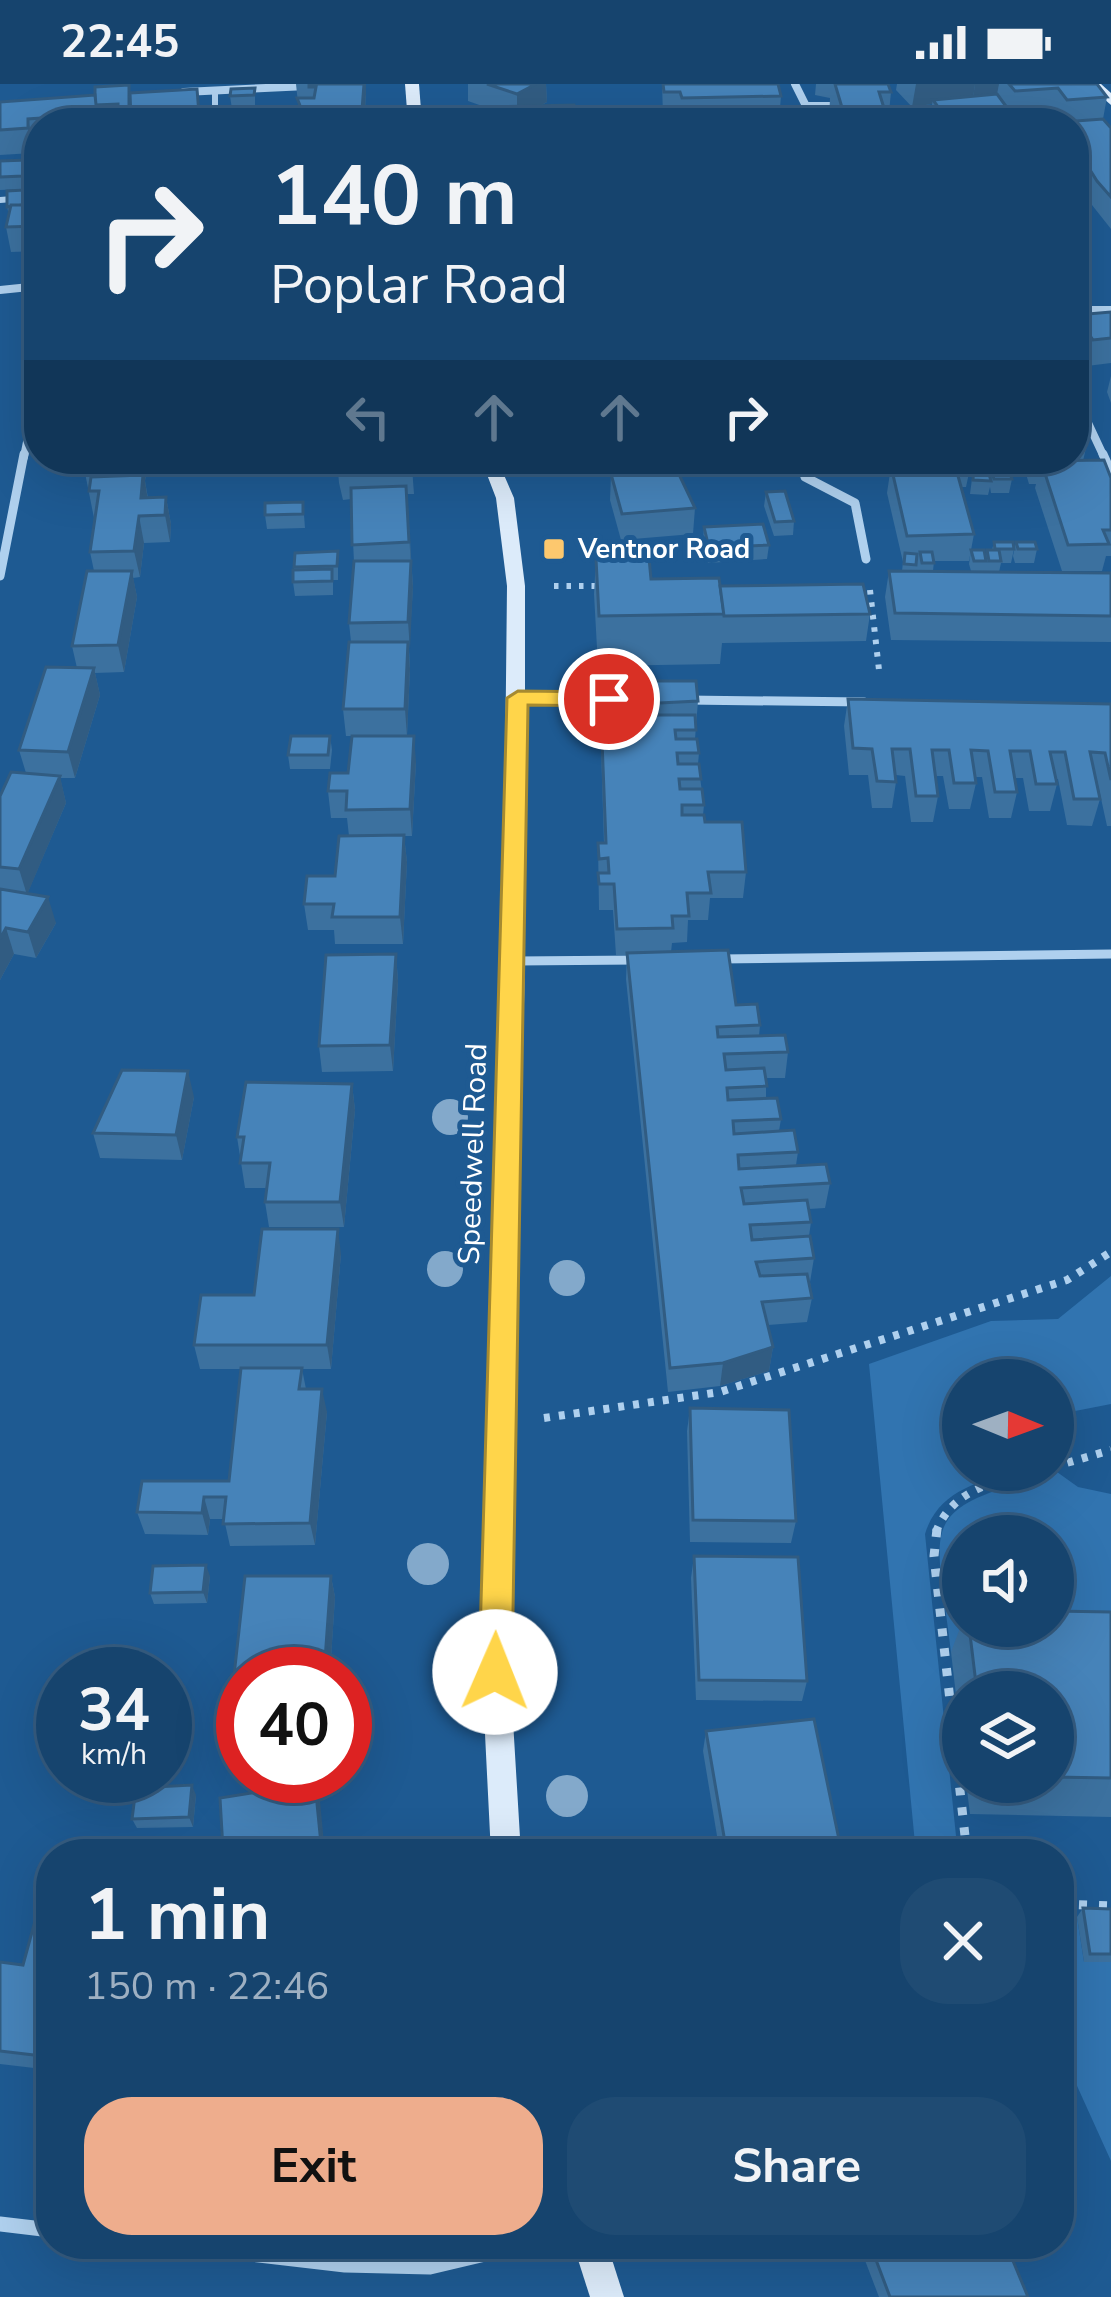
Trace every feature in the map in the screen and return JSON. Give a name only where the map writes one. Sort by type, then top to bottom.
[{"type":"street","points":[[795,84],[806,106],[854,106]]},
{"type":"street","points":[[1094,84],[1111,101]]},
{"type":"street","points":[[167,94],[236,86],[328,85]]},
{"type":"street","points":[[881,108],[878,105],[885,95]]},
{"type":"street","points":[[1089,425],[1111,472]]},
{"type":"street","points":[[0,576],[24,456]]},
{"type":"street","name":"Speedwell Road","points":[[495,474],[505,498],[516,586],[518,698],[495,1654],[505,1839]]},
{"type":"street","points":[[804,474],[855,502],[866,559]]},
{"type":"street","points":[[518,698],[632,699]]},
{"type":"street","points":[[677,700],[883,702]]},
{"type":"street","points":[[0,2224],[36,2228]]},
{"type":"street","points":[[294,2259],[430,2267],[464,2259]]},
{"type":"street","points":[[595,2259],[608,2297]]},
{"type":"lane","points":[[214,90],[214,108]]},
{"type":"lane","points":[[705,959],[1111,954]]},
{"type":"lane","points":[[514,962],[658,959]]},
{"type":"path","points":[[866,559],[878,664]]},
{"type":"path","points":[[516,586],[606,586]]},
{"type":"path","points":[[500,1424],[720,1392],[1067,1280],[1111,1252]]},
{"type":"path","points":[[1074,1461],[1111,1450]]},
{"type":"path","points":[[965,1839],[934,1556],[935,1525],[957,1498],[978,1491]]},
{"type":"path","points":[[1074,1905],[1111,1906]]},
{"type":"shaded area","points":[[1111,1276],[1111,1404],[1074,1411],[1074,1359],[942,1359],[942,1491],[960,1491],[939,1508],[925,1534],[942,1700],[942,1803],[953,1803],[956,1836],[915,1839],[869,1364],[991,1321],[1058,1319]]},
{"type":"shaded area","points":[[1074,1484],[1111,1494],[1111,1655],[951,1652],[950,1647],[1074,1647],[1074,1515],[952,1515],[996,1491],[1074,1491]]},
{"type":"shaded area","points":[[1074,1917],[1084,1962],[1111,1962],[1111,2161],[1074,2079]]},
{"type":"building","points":[[309,84],[364,84],[362,108],[301,108],[297,98],[314,98],[316,87]]},
{"type":"building","points":[[487,84],[536,84],[517,94]]},
{"type":"building","points":[[663,84],[778,84],[781,96],[682,98],[680,92],[664,92]]},
{"type":"building","points":[[835,84],[888,84],[891,92],[879,92],[884,108],[842,108]]},
{"type":"building","points":[[1009,84],[1097,84],[1107,97],[1067,100],[1058,88],[1015,91]]},
{"type":"building","points":[[129,85],[129,108],[95,105],[95,87]]},
{"type":"building","points":[[255,88],[254,95],[230,96],[231,89]]},
{"type":"building","points":[[197,89],[199,108],[131,108],[130,93]]},
{"type":"building","points":[[997,94],[1007,108],[939,108],[933,100]]},
{"type":"building","points":[[95,95],[96,108],[24,108],[24,128],[0,130],[0,102]]},
{"type":"building","points":[[574,105],[574,108],[482,108]]},
{"type":"building","points":[[1103,119],[1111,128],[1111,197],[1089,168],[1089,120]]},
{"type":"building","points":[[24,160],[23,176],[0,177],[0,161]]},
{"type":"building","points":[[24,190],[23,205],[7,207],[7,191]]},
{"type":"building","points":[[11,205],[24,205],[24,226],[6,227]]},
{"type":"building","points":[[1111,312],[1111,338],[1093,340],[1089,314]]},
{"type":"building","points":[[1089,460],[1104,460],[1111,478],[1111,530],[1103,530],[1109,544],[1068,545],[1045,474],[1089,474]]},
{"type":"building","points":[[611,474],[679,474],[695,508],[622,514]]},
{"type":"building","points":[[893,474],[957,474],[974,534],[907,536]]},
{"type":"building","points":[[973,474],[989,474],[991,481],[973,480]]},
{"type":"building","points":[[143,475],[141,498],[166,497],[165,515],[139,516],[134,551],[90,552],[99,491],[89,491],[91,477]]},
{"type":"building","points":[[406,486],[409,542],[352,545],[351,488]]},
{"type":"building","points":[[785,491],[794,521],[775,522],[766,492]]},
{"type":"building","points":[[303,502],[303,514],[265,515],[265,503]]},
{"type":"building","points":[[763,524],[769,545],[709,548],[704,527]]},
{"type":"building","points":[[994,542],[1013,542],[1014,549],[995,549]]},
{"type":"building","points":[[1016,542],[1035,542],[1037,549],[1018,549]]},
{"type":"building","points":[[971,550],[984,550],[986,561],[974,561]]},
{"type":"building","points":[[987,550],[999,550],[1001,561],[989,561]]},
{"type":"building","points":[[338,551],[337,566],[294,567],[295,553]]},
{"type":"building","points":[[920,552],[932,552],[934,563],[922,563]]},
{"type":"building","points":[[905,553],[917,554],[916,565],[904,564]]},
{"type":"building","points":[[649,558],[651,579],[719,578],[724,614],[599,616],[596,559]]},
{"type":"building","points":[[354,561],[411,561],[408,622],[349,623]]},
{"type":"building","points":[[332,569],[332,581],[293,582],[293,570]]},
{"type":"building","points":[[87,571],[132,571],[118,645],[72,646]]},
{"type":"building","points":[[889,571],[1111,573],[1111,616],[895,613]]},
{"type":"building","points":[[863,584],[870,614],[724,616],[720,586]]},
{"type":"building","points":[[349,642],[408,642],[405,709],[343,709]]},
{"type":"building","points":[[46,667],[94,668],[68,752],[19,750]]},
{"type":"building","points":[[601,681],[696,681],[698,701],[601,706]]},
{"type":"building","points":[[848,699],[1111,704],[1111,780],[1105,753],[1090,752],[1100,799],[1074,799],[1065,752],[1050,752],[1057,784],[1036,784],[1030,751],[1010,751],[1017,792],[995,792],[988,751],[971,750],[976,783],[954,783],[949,750],[932,750],[938,796],[916,796],[910,749],[892,749],[896,782],[877,781],[872,749],[853,748]]},
{"type":"building","points":[[601,715],[695,715],[696,730],[675,730],[676,739],[697,739],[699,753],[677,753],[678,764],[699,764],[701,779],[679,779],[680,789],[702,789],[704,805],[682,805],[682,815],[704,815],[705,822],[742,822],[746,872],[708,872],[711,893],[687,893],[689,916],[672,916],[673,928],[617,929],[614,884],[599,884],[598,873],[609,873],[608,858],[599,859],[598,843],[606,843]]},
{"type":"building","points":[[291,736],[330,736],[328,755],[288,755]]},
{"type":"building","points":[[352,736],[414,736],[410,809],[346,810],[347,791],[328,791],[330,773],[348,773]]},
{"type":"building","points":[[11,772],[60,776],[19,869],[0,867],[0,796]]},
{"type":"building","points":[[404,835],[400,917],[332,917],[334,904],[304,904],[307,876],[335,876],[339,836]]},
{"type":"building","points":[[0,889],[48,897],[28,932],[6,928],[0,939]]},
{"type":"building","points":[[728,950],[736,1005],[757,1004],[760,1025],[717,1027],[718,1037],[785,1035],[788,1052],[724,1054],[726,1070],[764,1068],[767,1086],[727,1088],[728,1100],[777,1098],[781,1119],[733,1121],[734,1134],[794,1130],[798,1152],[738,1155],[739,1169],[826,1164],[830,1183],[741,1188],[744,1204],[807,1200],[811,1222],[750,1225],[752,1240],[810,1236],[814,1258],[756,1262],[760,1276],[807,1274],[812,1298],[762,1302],[773,1347],[723,1363],[670,1368],[627,953]]},
{"type":"building","points":[[396,954],[390,1045],[319,1046],[326,955]]},
{"type":"building","points":[[122,1070],[188,1071],[176,1135],[93,1133]]},
{"type":"building","points":[[246,1082],[352,1084],[340,1202],[265,1202],[270,1163],[240,1163],[244,1137],[237,1137]]},
{"type":"building","points":[[262,1229],[338,1229],[327,1345],[194,1345],[201,1295],[254,1295]]},
{"type":"building","points":[[241,1368],[302,1368],[299,1389],[322,1389],[310,1523],[223,1524],[226,1497],[204,1497],[202,1513],[137,1512],[142,1481],[229,1481]]},
{"type":"building","points":[[690,1408],[789,1410],[796,1521],[693,1520]]},
{"type":"building","points":[[694,1556],[798,1557],[807,1681],[699,1680]]},
{"type":"building","points":[[206,1565],[203,1592],[150,1593],[153,1566]]},
{"type":"building","points":[[245,1576],[331,1576],[326,1647],[237,1647]]},
{"type":"building","points":[[1074,1611],[1111,1612],[1111,1778],[1074,1777],[1074,1671],[974,1671],[972,1647],[1074,1647]]},
{"type":"building","points":[[814,1719],[839,1839],[724,1839],[706,1731]]},
{"type":"building","points":[[134,1803],[190,1803],[189,1817],[132,1819]]},
{"type":"building","points":[[220,1803],[317,1803],[321,1839],[222,1839]]},
{"type":"building","points":[[1083,1908],[1111,1909],[1111,1954],[1090,1954]]},
{"type":"building","points":[[36,1921],[36,2055],[0,2051],[0,1962],[23,1965]]},
{"type":"building","points":[[876,2259],[1012,2259],[1028,2297],[890,2297]]},
{"type":"place","name":"Ventnor Road","points":[[554,549]]},
{"type":"route","points":[[495,1672],[518,698],[609,699]]}]
